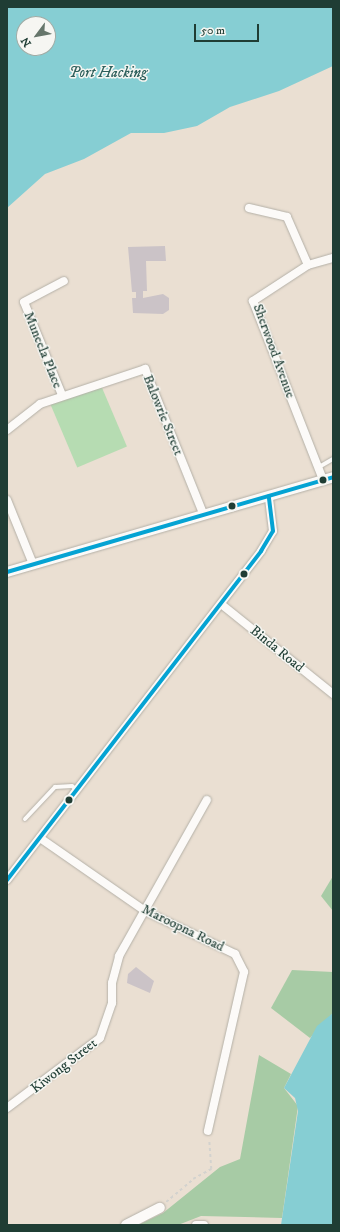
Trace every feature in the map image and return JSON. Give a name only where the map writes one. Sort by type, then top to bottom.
[{"type":"street","points":[[249,208],[288,217],[308,265],[333,258]]},
{"type":"street","name":"Sherwood Avenue","points":[[308,265],[253,301],[319,467],[328,479]]},
{"type":"street","name":"Muneela Place","points":[[62,395],[24,302],[64,281]]},
{"type":"street","name":"Balowrie Street","points":[[7,430],[40,404],[62,395],[145,369],[203,513]]},
{"type":"street","points":[[7,572],[203,513],[328,479]]},
{"type":"street","points":[[7,880],[221,604],[273,531],[269,496]]},
{"type":"street","points":[[7,500],[33,564]]},
{"type":"street","name":"Binda Road","points":[[221,604],[333,694]]},
{"type":"street","name":"Kiwong Street","points":[[7,1108],[100,1038],[112,1003],[112,983],[119,956],[207,800]]},
{"type":"street","name":"Maroopna Road","points":[[40,838],[145,911],[235,954],[244,972],[208,1131]]},
{"type":"street","points":[[126,1225],[160,1208]]},
{"type":"street","points":[[196,1225],[204,1225]]},
{"type":"lane","points":[[319,467],[333,459]]},
{"type":"lane","points":[[25,819],[55,787],[72,786],[77,790]]},
{"type":"path","points":[[160,1208],[193,1179],[211,1169],[208,1131]]},
{"type":"green space","points":[[100,383],[127,447],[77,468],[50,404]]},
{"type":"green space","points":[[333,876],[333,911],[321,896]]},
{"type":"green space","points":[[292,970],[333,972],[333,1013],[310,1038],[271,1008]]},
{"type":"green space","points":[[259,1055],[291,1074],[284,1088],[298,1106],[282,1218],[201,1216],[178,1225],[138,1225],[163,1213],[220,1167],[240,1159]]},
{"type":"water","name":"Port Hacking","points":[[7,7],[333,7],[333,66],[279,91],[230,107],[197,126],[164,133],[131,133],[84,159],[45,174],[7,208]]},
{"type":"water","points":[[333,1013],[333,1225],[281,1225],[298,1111],[295,1098],[284,1088],[317,1026]]},
{"type":"building","points":[[165,246],[166,261],[146,261],[147,291],[143,291],[143,298],[163,294],[169,298],[169,310],[163,314],[133,313],[132,298],[136,298],[136,292],[132,292],[128,247]]},
{"type":"building","points":[[136,967],[154,981],[150,993],[127,983],[128,974]]},
{"type":"transit line","points":[[7,572],[333,477]]},
{"type":"transit line","points":[[7,880],[261,551],[273,531],[269,496]]}]
